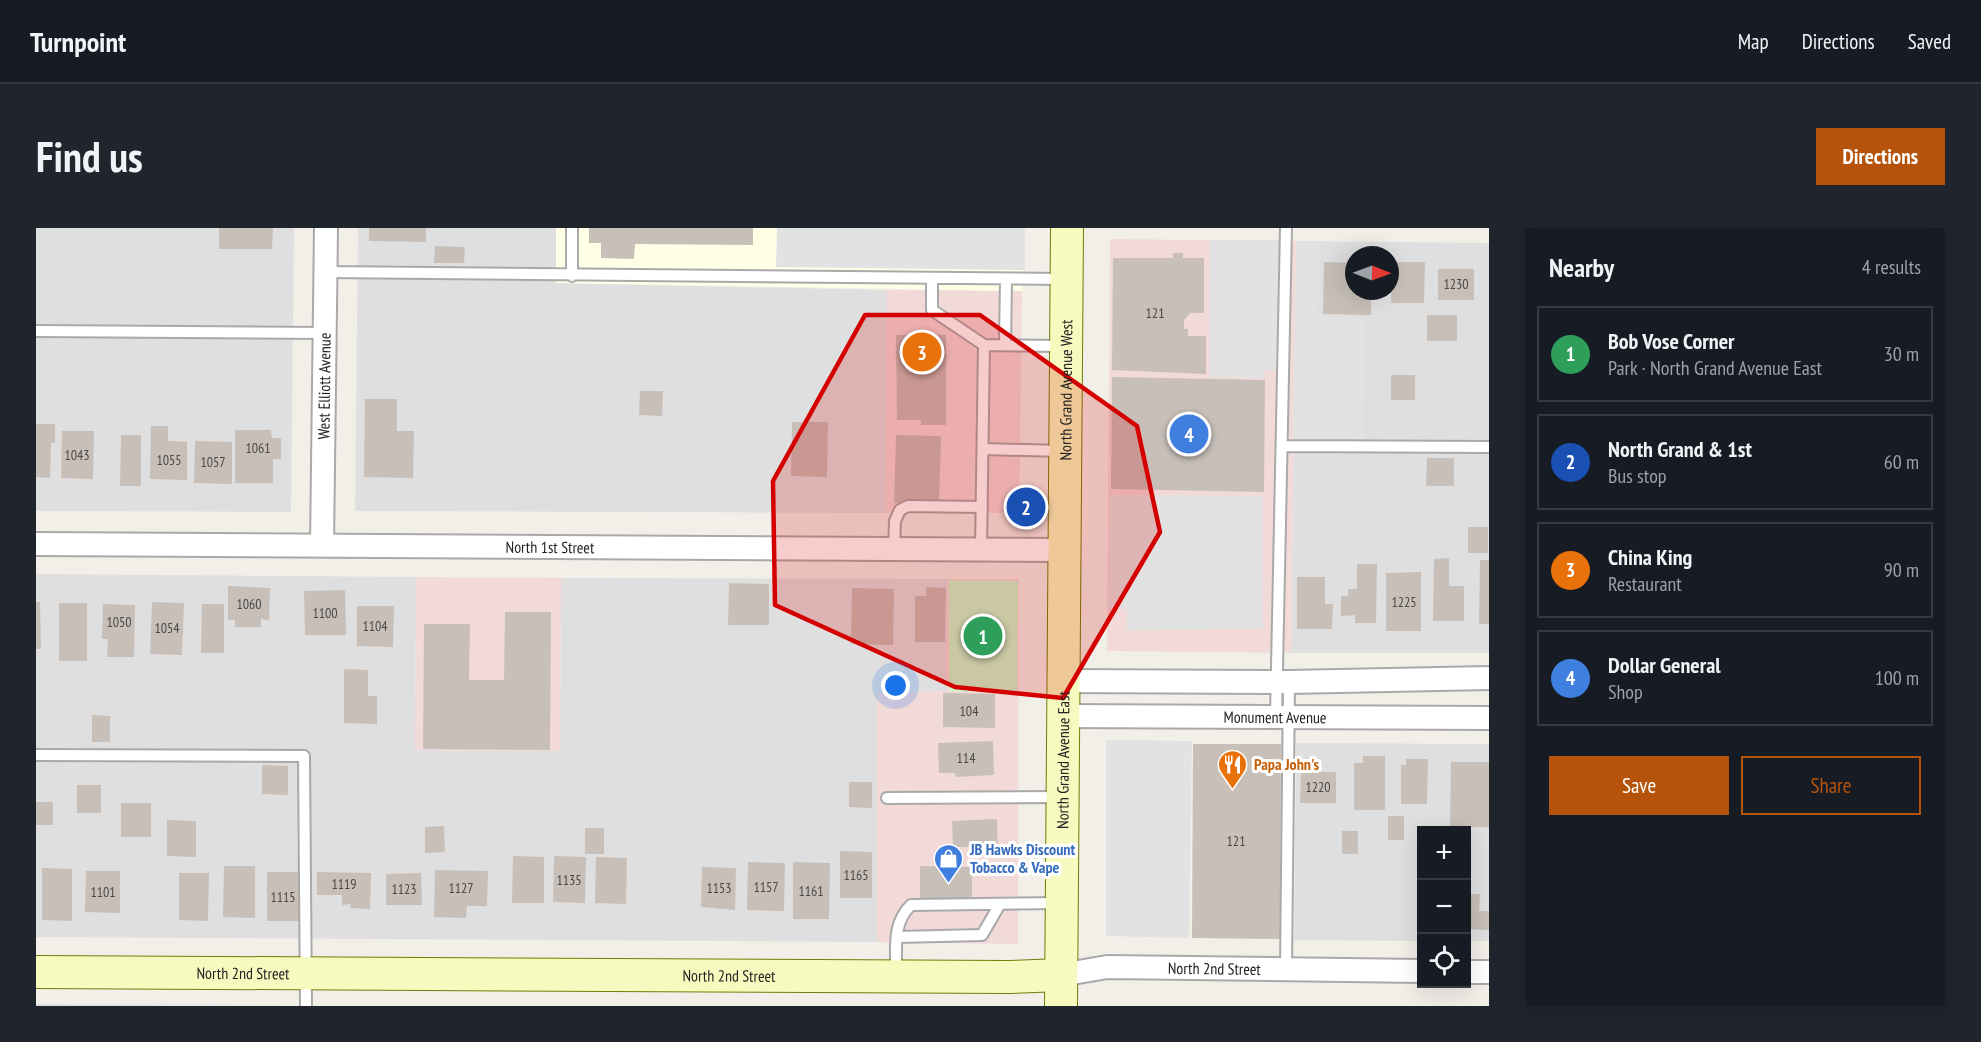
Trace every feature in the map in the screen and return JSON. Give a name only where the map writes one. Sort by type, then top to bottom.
[{"type":"main road","name":"North Grand Avenue West","points":[[1064,550],[1067,228]]},
{"type":"main road","name":"North Grand Avenue East","points":[[1061,1006],[1064,550]]},
{"type":"main road","name":"North 2nd Street","points":[[36,972],[1009,977],[1061,975]]},
{"type":"street","name":"West Elliott Avenue","points":[[322,545],[326,228]]},
{"type":"street","name":"North 1st Street","points":[[36,544],[1064,550]]},
{"type":"street","name":"Monument Avenue","points":[[1063,681],[1283,682],[1489,678]]},
{"type":"street","name":"Monument Avenue","points":[[1062,716],[1489,718]]},
{"type":"street","name":"North 2nd Street","points":[[1061,975],[1107,967],[1417,971]]},
{"type":"street","points":[[1471,972],[1489,972]]},
{"type":"lane","points":[[572,228],[572,276]]},
{"type":"lane","points":[[1286,228],[1282,446],[1282,717],[1287,969]]},
{"type":"lane","points":[[326,272],[1067,279]]},
{"type":"lane","points":[[932,278],[932,310],[984,345],[1066,346]]},
{"type":"lane","points":[[1005,345],[1006,279]]},
{"type":"lane","points":[[36,331],[325,333]]},
{"type":"lane","points":[[981,549],[984,345]]},
{"type":"lane","points":[[1282,446],[1489,447]]},
{"type":"lane","points":[[983,449],[1065,451]]},
{"type":"lane","points":[[894,549],[895,521],[900,510],[908,506],[982,507]]},
{"type":"lane","points":[[36,755],[304,756],[306,1006]]},
{"type":"lane","points":[[887,798],[1061,797]]},
{"type":"lane","points":[[896,976],[897,937],[902,914],[911,905],[1061,903]]},
{"type":"lane","points":[[897,937],[982,935],[1000,904]]},
{"type":"highlighted area","points":[[865,315],[980,315],[1137,426],[1160,532],[1063,698],[955,687],[775,605],[773,481]]},
{"type":"shaded area","points":[[36,228],[294,228],[291,512],[36,511]]},
{"type":"shaded area","points":[[358,228],[556,228],[556,283],[887,290],[885,513],[355,511]]},
{"type":"shaded area","points":[[556,228],[1023,228],[1022,291],[556,283]]},
{"type":"shaded area","points":[[777,228],[1025,228],[1025,270],[776,267]]},
{"type":"shaded area","points":[[1110,239],[1296,241],[1291,653],[1107,651]]},
{"type":"shaded area","points":[[1210,240],[1280,240],[1279,370],[1265,370],[1264,378],[1209,377]]},
{"type":"shaded area","points":[[1296,241],[1489,243],[1489,653],[1291,653]]},
{"type":"shaded area","points":[[1296,241],[1320,242],[1318,316],[1364,317],[1362,440],[1293,438]]},
{"type":"shaded area","points":[[887,290],[1022,291],[1019,513],[885,513]]},
{"type":"shaded area","points":[[1110,495],[1263,496],[1263,629],[1127,630],[1127,609],[1108,609]]},
{"type":"shaded area","points":[[36,574],[416,577],[415,750],[560,751],[561,578],[948,579],[946,691],[877,693],[877,942],[36,937]]},
{"type":"shaded area","points":[[416,577],[561,578],[560,751],[415,750]]},
{"type":"shaded area","points":[[948,579],[1019,579],[1018,944],[877,942],[877,693],[946,691]]},
{"type":"shaded area","points":[[1106,740],[1192,741],[1189,938],[1106,936]]},
{"type":"shaded area","points":[[1296,743],[1489,744],[1489,941],[1471,941],[1471,826],[1417,826],[1417,941],[1294,940]]},
{"type":"shaded area","points":[[36,1004],[302,1005],[36,1006]]},
{"type":"green space","points":[[949,580],[1018,581],[1017,692],[949,691]]},
{"type":"building","points":[[219,228],[273,228],[272,249],[219,249]]},
{"type":"building","points":[[369,228],[426,228],[426,242],[369,241]]},
{"type":"building","points":[[589,228],[753,228],[753,245],[635,244],[634,259],[601,258],[601,243],[589,243]]},
{"type":"building","points":[[435,246],[465,247],[464,263],[434,263]]},
{"type":"building","points":[[1173,253],[1183,253],[1183,258],[1204,258],[1204,313],[1190,313],[1184,320],[1184,329],[1188,329],[1188,336],[1206,336],[1206,374],[1112,370],[1113,258],[1173,258]]},
{"type":"building","points":[[1324,262],[1345,263],[1345,300],[1371,300],[1371,315],[1323,314]]},
{"type":"building","points":[[1399,262],[1425,262],[1424,303],[1391,303],[1391,300],[1399,300]]},
{"type":"building","points":[[1438,269],[1474,269],[1474,300],[1438,300]]},
{"type":"building","points":[[1427,315],[1457,315],[1457,341],[1427,341]]},
{"type":"building","points":[[896,335],[946,335],[946,425],[921,425],[921,420],[897,420]]},
{"type":"building","points":[[1391,375],[1415,375],[1415,400],[1391,400]]},
{"type":"building","points":[[1112,377],[1265,380],[1264,492],[1111,489]]},
{"type":"building","points":[[640,391],[663,391],[662,416],[639,415]]},
{"type":"building","points":[[365,399],[397,399],[397,431],[414,431],[413,478],[364,477]]},
{"type":"building","points":[[792,422],[828,422],[827,477],[791,476]]},
{"type":"building","points":[[36,424],[55,424],[55,443],[51,443],[50,478],[36,477]]},
{"type":"building","points":[[151,426],[168,426],[168,441],[187,442],[187,480],[150,479]]},
{"type":"building","points":[[235,430],[271,430],[272,438],[281,438],[281,459],[273,459],[273,483],[235,483]]},
{"type":"building","points":[[62,431],[94,431],[93,479],[61,478]]},
{"type":"building","points":[[121,435],[141,435],[141,486],[120,486]]},
{"type":"building","points":[[896,435],[941,436],[939,504],[894,503]]},
{"type":"building","points":[[195,441],[232,442],[232,484],[194,483]]},
{"type":"building","points":[[1427,458],[1454,458],[1454,486],[1426,486]]},
{"type":"building","points":[[1468,527],[1488,527],[1488,553],[1468,553]]},
{"type":"building","points":[[1449,558],[1449,586],[1464,586],[1464,621],[1433,621],[1434,559]]},
{"type":"building","points":[[1480,560],[1489,560],[1489,624],[1479,624]]},
{"type":"building","points":[[1357,564],[1377,564],[1376,623],[1355,623],[1355,615],[1341,616],[1341,596],[1348,596],[1348,589],[1357,589]]},
{"type":"building","points":[[1421,572],[1421,631],[1386,631],[1386,573]]},
{"type":"building","points":[[1297,577],[1325,577],[1325,604],[1333,604],[1332,629],[1297,629]]},
{"type":"building","points":[[729,583],[769,584],[769,625],[728,625]]},
{"type":"building","points":[[228,586],[270,588],[269,620],[261,619],[261,627],[235,627],[235,620],[228,620]]},
{"type":"building","points":[[926,587],[946,588],[945,642],[915,642],[915,596],[926,596]]},
{"type":"building","points":[[852,588],[894,589],[893,645],[851,644]]},
{"type":"building","points":[[345,590],[346,635],[305,635],[304,591]]},
{"type":"building","points":[[36,602],[40,602],[41,649],[36,649]]},
{"type":"building","points":[[152,602],[184,603],[182,655],[150,654]]},
{"type":"building","points":[[59,603],[87,603],[87,661],[59,661]]},
{"type":"building","points":[[103,604],[135,605],[134,657],[107,657],[108,639],[102,639]]},
{"type":"building","points":[[202,604],[224,604],[224,653],[201,653]]},
{"type":"building","points":[[357,606],[394,606],[393,647],[357,646]]},
{"type":"building","points":[[505,612],[551,612],[550,750],[423,749],[424,624],[470,624],[469,680],[504,680]]},
{"type":"building","points":[[344,669],[368,670],[368,696],[377,696],[377,724],[344,723]]},
{"type":"building","points":[[943,693],[995,694],[995,728],[943,727]]},
{"type":"building","points":[[92,715],[110,716],[110,742],[92,742]]},
{"type":"building","points":[[993,741],[994,775],[956,777],[955,773],[939,773],[938,743]]},
{"type":"building","points":[[1193,744],[1281,744],[1280,939],[1192,938]]},
{"type":"building","points":[[1363,756],[1385,756],[1385,810],[1354,810],[1354,763],[1363,763]]},
{"type":"building","points":[[1406,759],[1428,759],[1427,804],[1401,804],[1401,765],[1406,765]]},
{"type":"building","points":[[1451,762],[1489,762],[1489,827],[1450,826]]},
{"type":"building","points":[[262,765],[288,766],[288,795],[262,794]]},
{"type":"building","points":[[1301,772],[1336,772],[1336,803],[1300,803]]},
{"type":"building","points":[[849,782],[872,782],[872,808],[849,807]]},
{"type":"building","points":[[77,785],[101,785],[101,813],[77,813]]},
{"type":"building","points":[[36,802],[53,802],[53,825],[36,825]]},
{"type":"building","points":[[121,803],[151,803],[151,837],[121,837]]},
{"type":"building","points":[[1388,816],[1404,816],[1404,840],[1388,840]]},
{"type":"building","points":[[997,819],[998,854],[969,855],[969,847],[953,847],[952,821]]},
{"type":"building","points":[[167,820],[196,821],[196,857],[167,856]]},
{"type":"building","points":[[444,826],[445,852],[425,853],[425,827]]},
{"type":"building","points":[[585,828],[604,828],[604,854],[585,854]]},
{"type":"building","points":[[1342,831],[1358,831],[1358,854],[1342,854]]},
{"type":"building","points":[[840,851],[872,852],[872,898],[840,898]]},
{"type":"building","points":[[513,856],[544,857],[544,903],[512,903]]},
{"type":"building","points":[[554,856],[586,857],[585,903],[553,902]]},
{"type":"building","points":[[596,857],[627,858],[626,904],[595,903]]},
{"type":"building","points":[[748,862],[785,863],[784,911],[747,910]]},
{"type":"building","points":[[793,862],[830,863],[829,919],[793,919]]},
{"type":"building","points":[[224,866],[255,866],[255,918],[223,917]]},
{"type":"building","points":[[920,866],[972,867],[972,903],[920,903]]},
{"type":"building","points":[[702,867],[736,868],[735,910],[701,907]]},
{"type":"building","points":[[42,868],[72,869],[72,921],[42,920]]},
{"type":"building","points":[[435,870],[488,871],[487,906],[467,906],[466,918],[434,917]]},
{"type":"building","points":[[86,871],[120,871],[120,913],[85,912]]},
{"type":"building","points":[[267,872],[299,872],[299,921],[267,921]]},
{"type":"building","points":[[317,872],[371,873],[370,909],[350,908],[351,904],[342,905],[342,895],[317,895]]},
{"type":"building","points":[[179,873],[209,873],[208,921],[179,920]]},
{"type":"building","points":[[421,873],[422,905],[386,905],[386,874]]},
{"type":"building","points":[[1471,894],[1480,894],[1479,911],[1489,911],[1489,930],[1471,929]]},
{"type":"place","name":"China King","points":[[922,352]]},
{"type":"place","name":"Dollar General","points":[[1189,434]]},
{"type":"place","name":"North Grand & 1st","points":[[1026,507]]},
{"type":"place","name":"Bob Vose Corner","points":[[983,636]]},
{"type":"place","name":"Papa John's","points":[[1233,790]]},
{"type":"place","name":"JB Hawks Discount Tobacco & Vape","points":[[949,884]]}]
